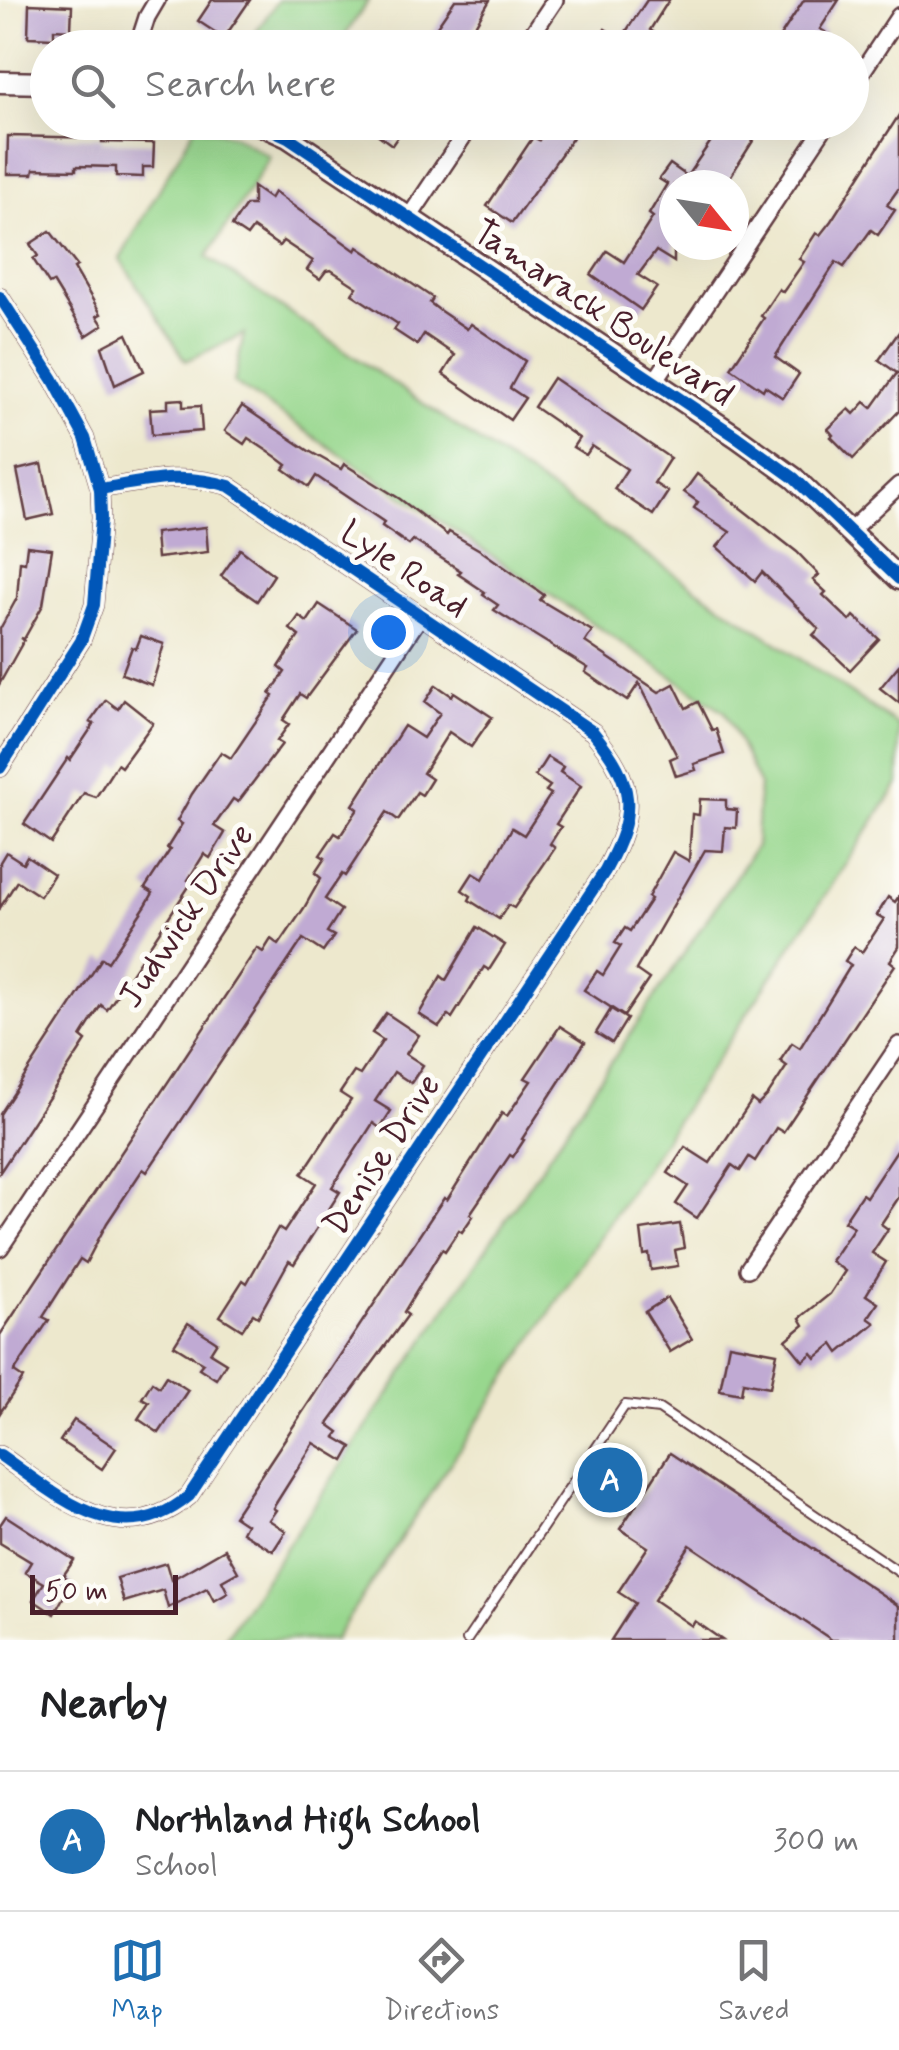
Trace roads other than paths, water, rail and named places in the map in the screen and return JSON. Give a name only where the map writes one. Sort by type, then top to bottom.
[{"type":"street","points":[[143,30],[157,0]]},
{"type":"street","points":[[535,30],[555,0]]},
{"type":"street","points":[[869,62],[899,16]]},
{"type":"street","points":[[0,82],[30,83]]},
{"type":"street","name":"Tamarack Boulevard","points":[[292,140],[794,478],[899,579]]},
{"type":"street","points":[[408,219],[461,140]]},
{"type":"street","points":[[655,381],[816,140]]},
{"type":"street","points":[[0,768],[80,641],[94,604],[100,556],[100,489],[77,423],[53,379],[2,305]]},
{"type":"street","name":"Lyle Road","points":[[100,489],[200,477],[229,486],[593,732],[617,762],[628,798]]},
{"type":"street","points":[[851,530],[899,485]]},
{"type":"street","name":"Judwick Drive","points":[[0,1248],[421,615]]},
{"type":"street","name":"Denise Drive","points":[[0,1455],[96,1516],[127,1523],[170,1512],[189,1496],[605,870],[624,836],[628,798]]},
{"type":"street","points":[[748,1269],[899,1045]]},
{"type":"lane","points":[[467,1640],[625,1404],[659,1409],[899,1572]]},
{"type":"place","name":"Northland High School","points":[[610,1480]]}]
